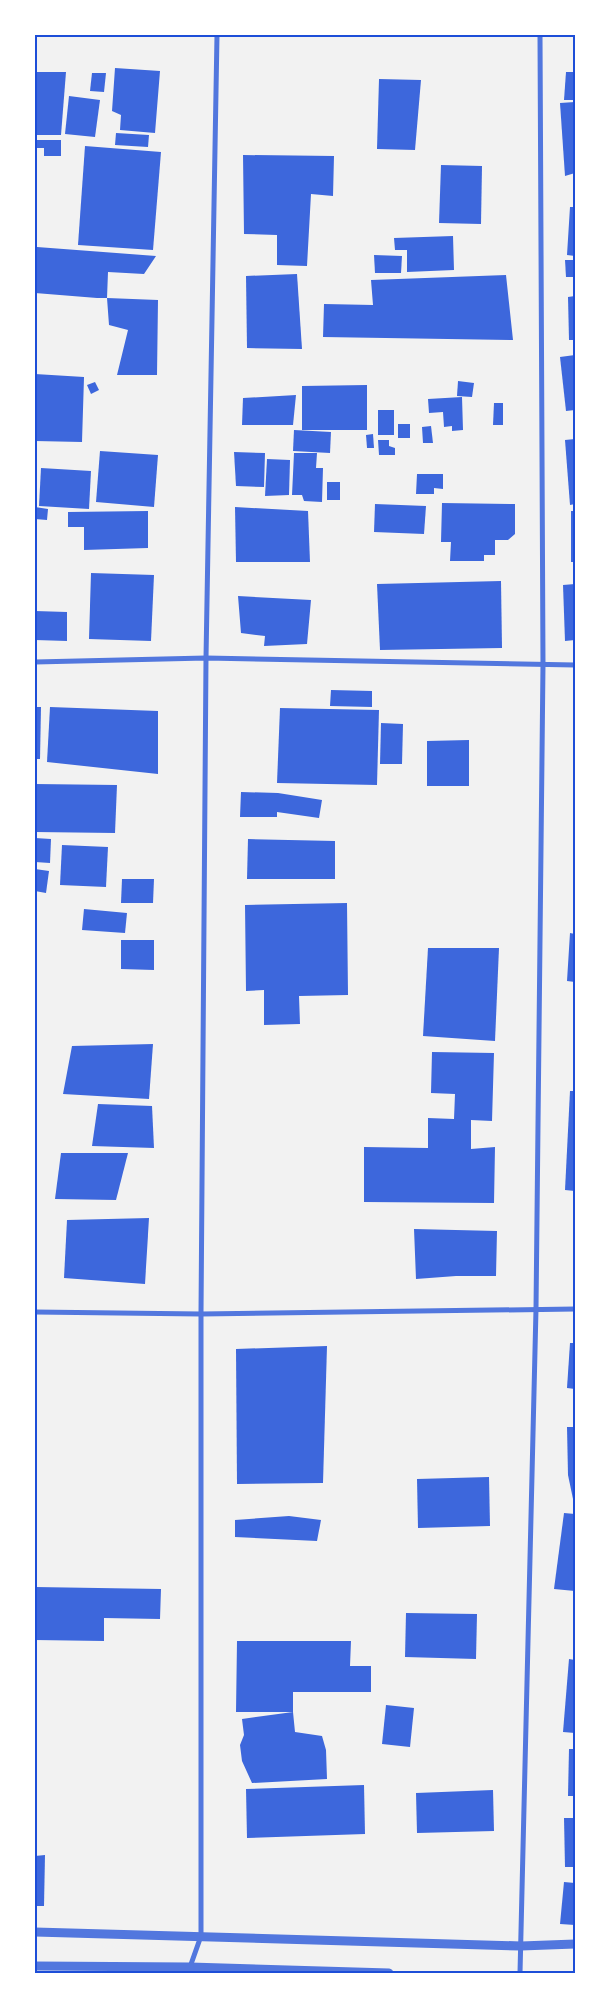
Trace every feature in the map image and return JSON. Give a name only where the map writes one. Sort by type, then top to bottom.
[{"type":"street","points":[[190,1970],[201,1936],[200,1314],[206,658],[217,35]]},
{"type":"street","points":[[520,1973],[536,1309],[543,664],[540,35]]},
{"type":"street","points":[[35,662],[206,658],[575,665]]},
{"type":"street","points":[[35,1312],[200,1314],[575,1308]]},
{"type":"street","points":[[35,1932],[522,1946],[575,1944]]},
{"type":"street","points":[[35,1966],[389,1973]]},
{"type":"building","points":[[115,68],[160,71],[155,133],[120,130],[121,115],[112,111]]},
{"type":"building","points":[[35,72],[66,72],[61,135],[35,135]]},
{"type":"building","points":[[566,72],[575,72],[575,100],[564,100]]},
{"type":"building","points":[[92,73],[106,73],[104,92],[90,91]]},
{"type":"building","points":[[379,79],[421,80],[415,150],[377,149]]},
{"type":"building","points":[[69,96],[100,100],[95,137],[65,134]]},
{"type":"building","points":[[575,102],[575,173],[565,176],[560,103]]},
{"type":"building","points":[[116,133],[149,135],[148,147],[115,145]]},
{"type":"building","points":[[35,140],[61,140],[61,156],[44,156],[44,148],[35,148]]},
{"type":"building","points":[[85,146],[161,152],[153,250],[78,245]]},
{"type":"building","points":[[243,155],[334,156],[333,196],[311,194],[307,266],[277,265],[277,235],[244,234]]},
{"type":"building","points":[[441,165],[482,166],[481,224],[439,223]]},
{"type":"building","points":[[570,207],[575,207],[575,256],[567,255]]},
{"type":"building","points":[[453,236],[454,270],[407,272],[407,250],[395,250],[394,238]]},
{"type":"building","points":[[37,247],[156,256],[144,274],[108,272],[107,298],[97,298],[35,293]]},
{"type":"building","points":[[374,255],[402,256],[401,273],[375,273]]},
{"type":"building","points":[[565,260],[575,260],[575,277],[566,277]]},
{"type":"building","points":[[297,274],[302,349],[247,348],[246,276]]},
{"type":"building","points":[[506,275],[513,340],[323,337],[324,304],[373,305],[371,280]]},
{"type":"building","points":[[575,296],[575,340],[569,340],[568,297]]},
{"type":"building","points":[[107,298],[158,300],[157,375],[117,375],[128,330],[109,325]]},
{"type":"building","points":[[575,355],[575,410],[566,411],[560,357]]},
{"type":"building","points":[[35,374],[84,377],[82,442],[35,441]]},
{"type":"building","points":[[458,381],[474,383],[472,397],[457,396]]},
{"type":"building","points":[[95,382],[99,390],[91,394],[87,385]]},
{"type":"building","points":[[367,385],[367,430],[302,430],[302,386]]},
{"type":"building","points":[[296,395],[293,425],[242,425],[243,398]]},
{"type":"building","points":[[462,397],[463,430],[452,431],[452,426],[444,427],[443,412],[429,413],[428,399]]},
{"type":"building","points":[[494,403],[503,403],[503,425],[493,425]]},
{"type":"building","points":[[378,410],[394,410],[394,435],[378,435]]},
{"type":"building","points":[[398,424],[410,424],[410,438],[398,438]]},
{"type":"building","points":[[431,426],[433,443],[423,443],[422,427]]},
{"type":"building","points":[[294,430],[331,432],[330,453],[293,451]]},
{"type":"building","points":[[373,434],[374,448],[367,448],[366,435]]},
{"type":"building","points":[[575,439],[575,504],[570,505],[565,440]]},
{"type":"building","points":[[378,440],[389,440],[389,446],[395,448],[395,455],[379,455]]},
{"type":"building","points":[[100,451],[158,455],[154,507],[96,502]]},
{"type":"building","points":[[234,452],[265,453],[264,487],[236,486]]},
{"type":"building","points":[[294,453],[317,453],[316,468],[323,468],[322,502],[304,501],[302,495],[292,495]]},
{"type":"building","points":[[267,459],[290,460],[289,495],[265,496]]},
{"type":"building","points":[[41,468],[91,471],[89,509],[39,506]]},
{"type":"building","points":[[417,474],[443,474],[443,489],[434,488],[434,494],[416,494]]},
{"type":"building","points":[[327,482],[340,482],[340,500],[327,500]]},
{"type":"building","points":[[442,503],[515,504],[515,534],[508,540],[495,540],[495,555],[484,555],[484,561],[450,561],[451,542],[441,542]]},
{"type":"building","points":[[375,504],[426,506],[424,534],[374,532]]},
{"type":"building","points":[[35,507],[48,509],[47,520],[35,519]]},
{"type":"building","points":[[235,507],[308,511],[310,562],[236,562]]},
{"type":"building","points":[[148,511],[148,548],[84,550],[84,527],[68,527],[68,512]]},
{"type":"building","points":[[571,511],[575,511],[575,562],[571,562]]},
{"type":"building","points":[[91,573],[154,575],[151,641],[89,639]]},
{"type":"building","points":[[501,581],[502,648],[380,650],[377,584]]},
{"type":"building","points":[[575,584],[575,640],[565,641],[563,585]]},
{"type":"building","points":[[238,596],[311,600],[307,644],[264,646],[265,636],[241,633]]},
{"type":"building","points":[[35,611],[67,612],[67,641],[35,640]]},
{"type":"building","points":[[331,690],[372,691],[372,707],[330,706]]},
{"type":"building","points":[[35,707],[41,707],[40,759],[35,759]]},
{"type":"building","points":[[50,707],[158,711],[158,774],[47,762]]},
{"type":"building","points":[[280,708],[379,710],[377,785],[277,783]]},
{"type":"building","points":[[381,723],[403,724],[402,764],[380,764]]},
{"type":"building","points":[[469,740],[469,786],[427,786],[427,741]]},
{"type":"building","points":[[35,784],[117,785],[115,833],[35,832]]},
{"type":"building","points":[[241,792],[278,793],[322,800],[319,818],[277,812],[277,817],[240,817]]},
{"type":"building","points":[[35,838],[51,839],[50,863],[35,862]]},
{"type":"building","points":[[248,839],[335,841],[335,879],[247,879]]},
{"type":"building","points":[[62,845],[108,847],[106,887],[60,885]]},
{"type":"building","points":[[35,869],[49,871],[46,893],[35,891]]},
{"type":"building","points":[[122,879],[154,879],[153,903],[121,903]]},
{"type":"building","points":[[347,903],[348,995],[299,996],[300,1024],[264,1025],[264,990],[246,991],[245,905]]},
{"type":"building","points":[[84,909],[127,913],[125,933],[82,930]]},
{"type":"building","points":[[570,933],[575,934],[575,982],[567,981]]},
{"type":"building","points":[[121,940],[154,940],[154,970],[121,969]]},
{"type":"building","points":[[428,948],[499,948],[495,1041],[423,1036]]},
{"type":"building","points":[[153,1044],[149,1099],[63,1094],[72,1046]]},
{"type":"building","points":[[432,1052],[494,1053],[492,1121],[471,1120],[471,1149],[495,1147],[494,1203],[364,1202],[364,1147],[428,1148],[428,1118],[454,1119],[455,1094],[431,1093]]},
{"type":"building","points":[[570,1091],[575,1091],[575,1191],[565,1190]]},
{"type":"building","points":[[98,1104],[152,1106],[154,1148],[92,1146]]},
{"type":"building","points":[[61,1153],[128,1153],[116,1200],[55,1199]]},
{"type":"building","points":[[149,1218],[145,1284],[64,1278],[67,1220]]},
{"type":"building","points":[[414,1229],[497,1231],[496,1276],[416,1279]]},
{"type":"building","points":[[570,1343],[575,1343],[575,1389],[567,1388]]},
{"type":"building","points":[[327,1346],[323,1483],[237,1484],[236,1349]]},
{"type":"building","points":[[567,1427],[575,1427],[575,1500],[573,1499],[568,1475]]},
{"type":"building","points":[[489,1477],[490,1526],[418,1528],[417,1479]]},
{"type":"building","points":[[564,1513],[575,1514],[575,1591],[554,1589]]},
{"type":"building","points":[[289,1516],[321,1520],[317,1541],[235,1537],[235,1520]]},
{"type":"building","points":[[35,1587],[161,1589],[160,1619],[104,1618],[104,1641],[35,1640]]},
{"type":"building","points":[[406,1613],[477,1614],[476,1659],[405,1657]]},
{"type":"building","points":[[237,1641],[351,1641],[350,1666],[371,1666],[371,1692],[293,1692],[293,1712],[236,1712]]},
{"type":"building","points":[[569,1659],[575,1660],[575,1733],[563,1732]]},
{"type":"building","points":[[386,1705],[414,1708],[410,1747],[382,1744]]},
{"type":"building","points":[[293,1712],[295,1732],[322,1736],[326,1750],[327,1779],[252,1783],[242,1761],[240,1745],[244,1735],[242,1719]]},
{"type":"building","points":[[569,1749],[575,1749],[575,1796],[568,1796]]},
{"type":"building","points":[[364,1785],[365,1834],[247,1838],[246,1789]]},
{"type":"building","points":[[493,1790],[494,1831],[417,1833],[416,1793]]},
{"type":"building","points":[[564,1818],[575,1818],[575,1867],[565,1867]]},
{"type":"building","points":[[45,1855],[44,1906],[35,1906],[35,1856]]},
{"type":"building","points":[[564,1882],[575,1883],[575,1925],[560,1924]]}]
